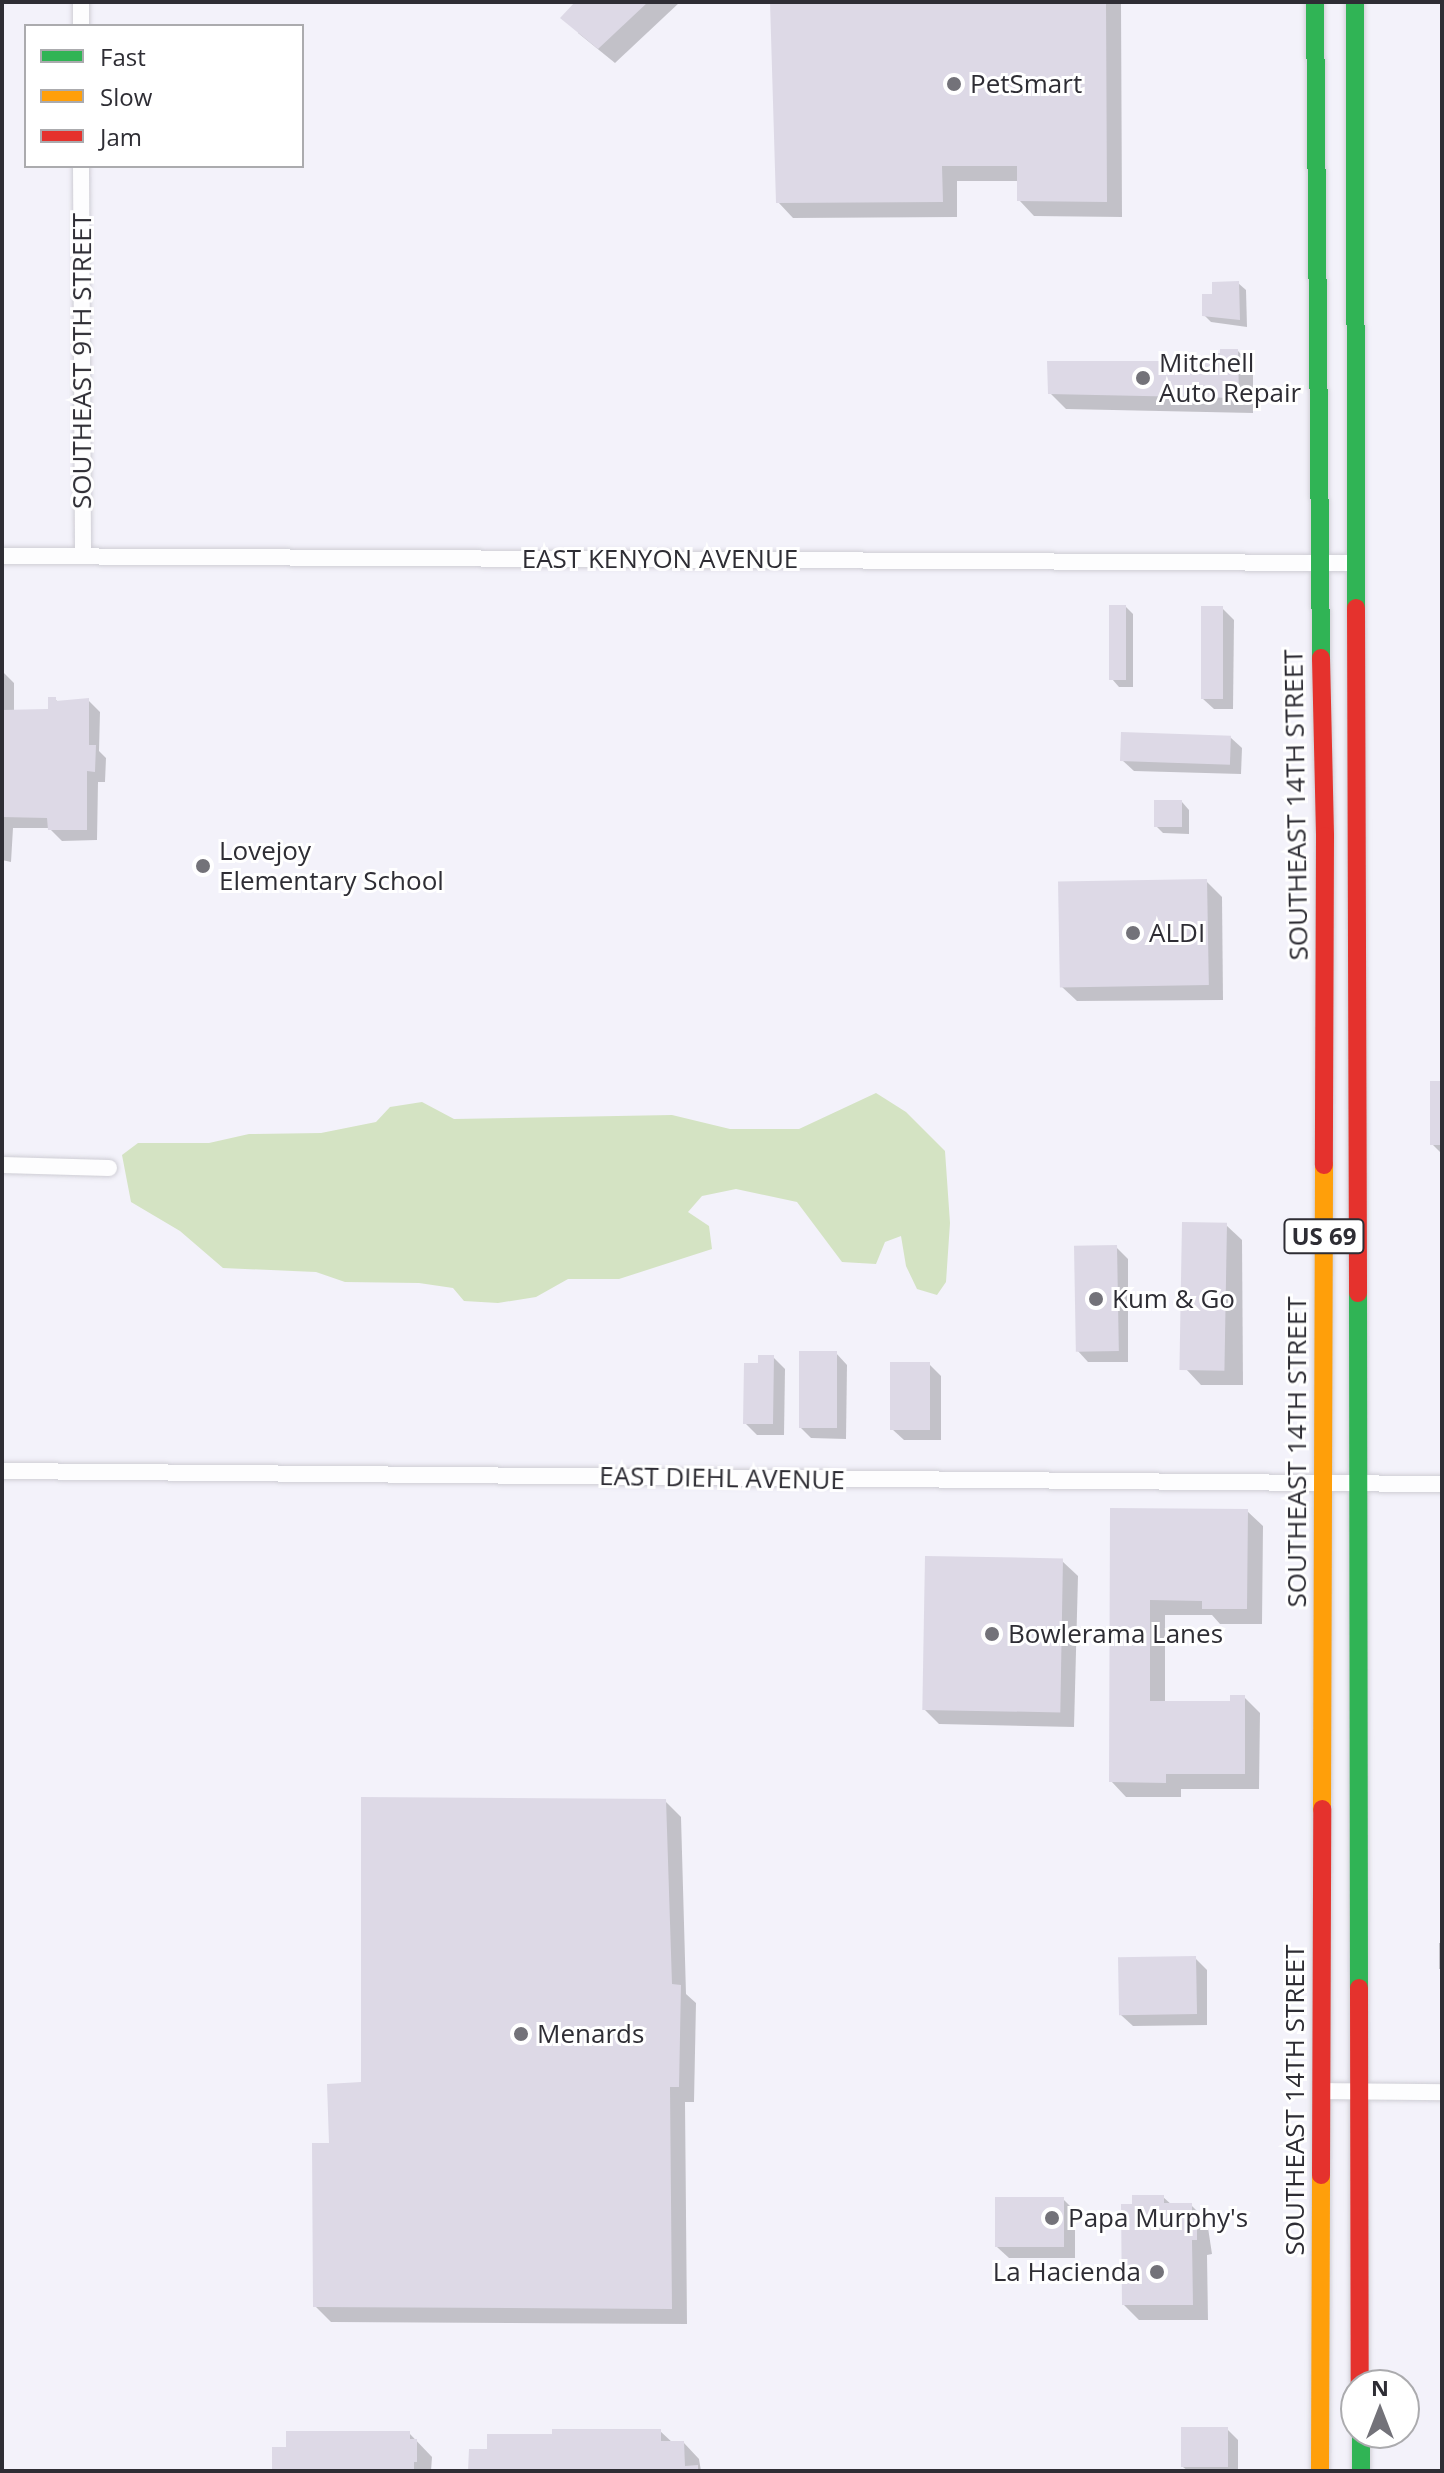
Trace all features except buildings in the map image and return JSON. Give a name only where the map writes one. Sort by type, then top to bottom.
[{"type":"main road","name":"SOUTHEAST 14TH STREET","points":[[1315,2],[1319,563],[1325,836],[1320,2471]]},
{"type":"main road","name":"US 69","points":[[1355,2],[1360,2369]]},
{"type":"main road","points":[[1361,2449],[1361,2471]]},
{"type":"street","points":[[81,2],[81,24]]},
{"type":"street","name":"SOUTHEAST 9TH STREET","points":[[81,168],[83,556]]},
{"type":"street","name":"EAST KENYON AVENUE","points":[[2,556],[1356,563]]},
{"type":"street","points":[[2,1165],[109,1168]]},
{"type":"street","name":"EAST DIEHL AVENUE","points":[[2,1471],[1442,1484]]},
{"type":"street","points":[[1321,2091],[1442,2092]]},
{"type":"green space","points":[[876,1093],[906,1112],[945,1151],[950,1223],[946,1282],[937,1295],[917,1289],[906,1266],[901,1236],[885,1242],[876,1264],[842,1262],[797,1202],[736,1189],[702,1196],[688,1212],[709,1226],[712,1249],[619,1279],[568,1279],[536,1297],[498,1303],[464,1301],[453,1288],[419,1283],[345,1282],[316,1272],[223,1268],[180,1231],[131,1202],[122,1155],[138,1143],[209,1143],[249,1134],[321,1133],[376,1122],[390,1107],[422,1102],[454,1119],[672,1115],[730,1129],[799,1129]]},
{"type":"traffic: fast","points":[[1315,2],[1321,658]]},
{"type":"traffic: fast","points":[[1355,2],[1356,608]]},
{"type":"traffic: fast","points":[[1358,1293],[1359,1988]]},
{"type":"traffic: fast","points":[[1361,2449],[1361,2471]]},
{"type":"traffic: slow","points":[[1322,1809],[1324,1165]]},
{"type":"traffic: slow","points":[[1320,2471],[1321,2175]]},
{"type":"traffic: jam","points":[[1356,608],[1358,1293]]},
{"type":"traffic: jam","points":[[1321,658],[1325,836],[1324,1165]]},
{"type":"traffic: jam","points":[[1321,2175],[1322,1809]]},
{"type":"traffic: jam","points":[[1359,1988],[1360,2369]]},
{"type":"place","name":"PetSmart","points":[[954,84]]},
{"type":"place","name":"Mitchell Auto Repair","points":[[1143,378]]},
{"type":"place","name":"Lovejoy Elementary School","points":[[203,866]]},
{"type":"place","name":"ALDI","points":[[1133,933]]},
{"type":"place","name":"Kum & Go","points":[[1096,1299]]},
{"type":"place","name":"Bowlerama Lanes","points":[[992,1634]]},
{"type":"place","name":"Menards","points":[[521,2034]]},
{"type":"place","name":"Papa Murphy's","points":[[1052,2218]]},
{"type":"place","name":"La Hacienda","points":[[1157,2272]]}]
